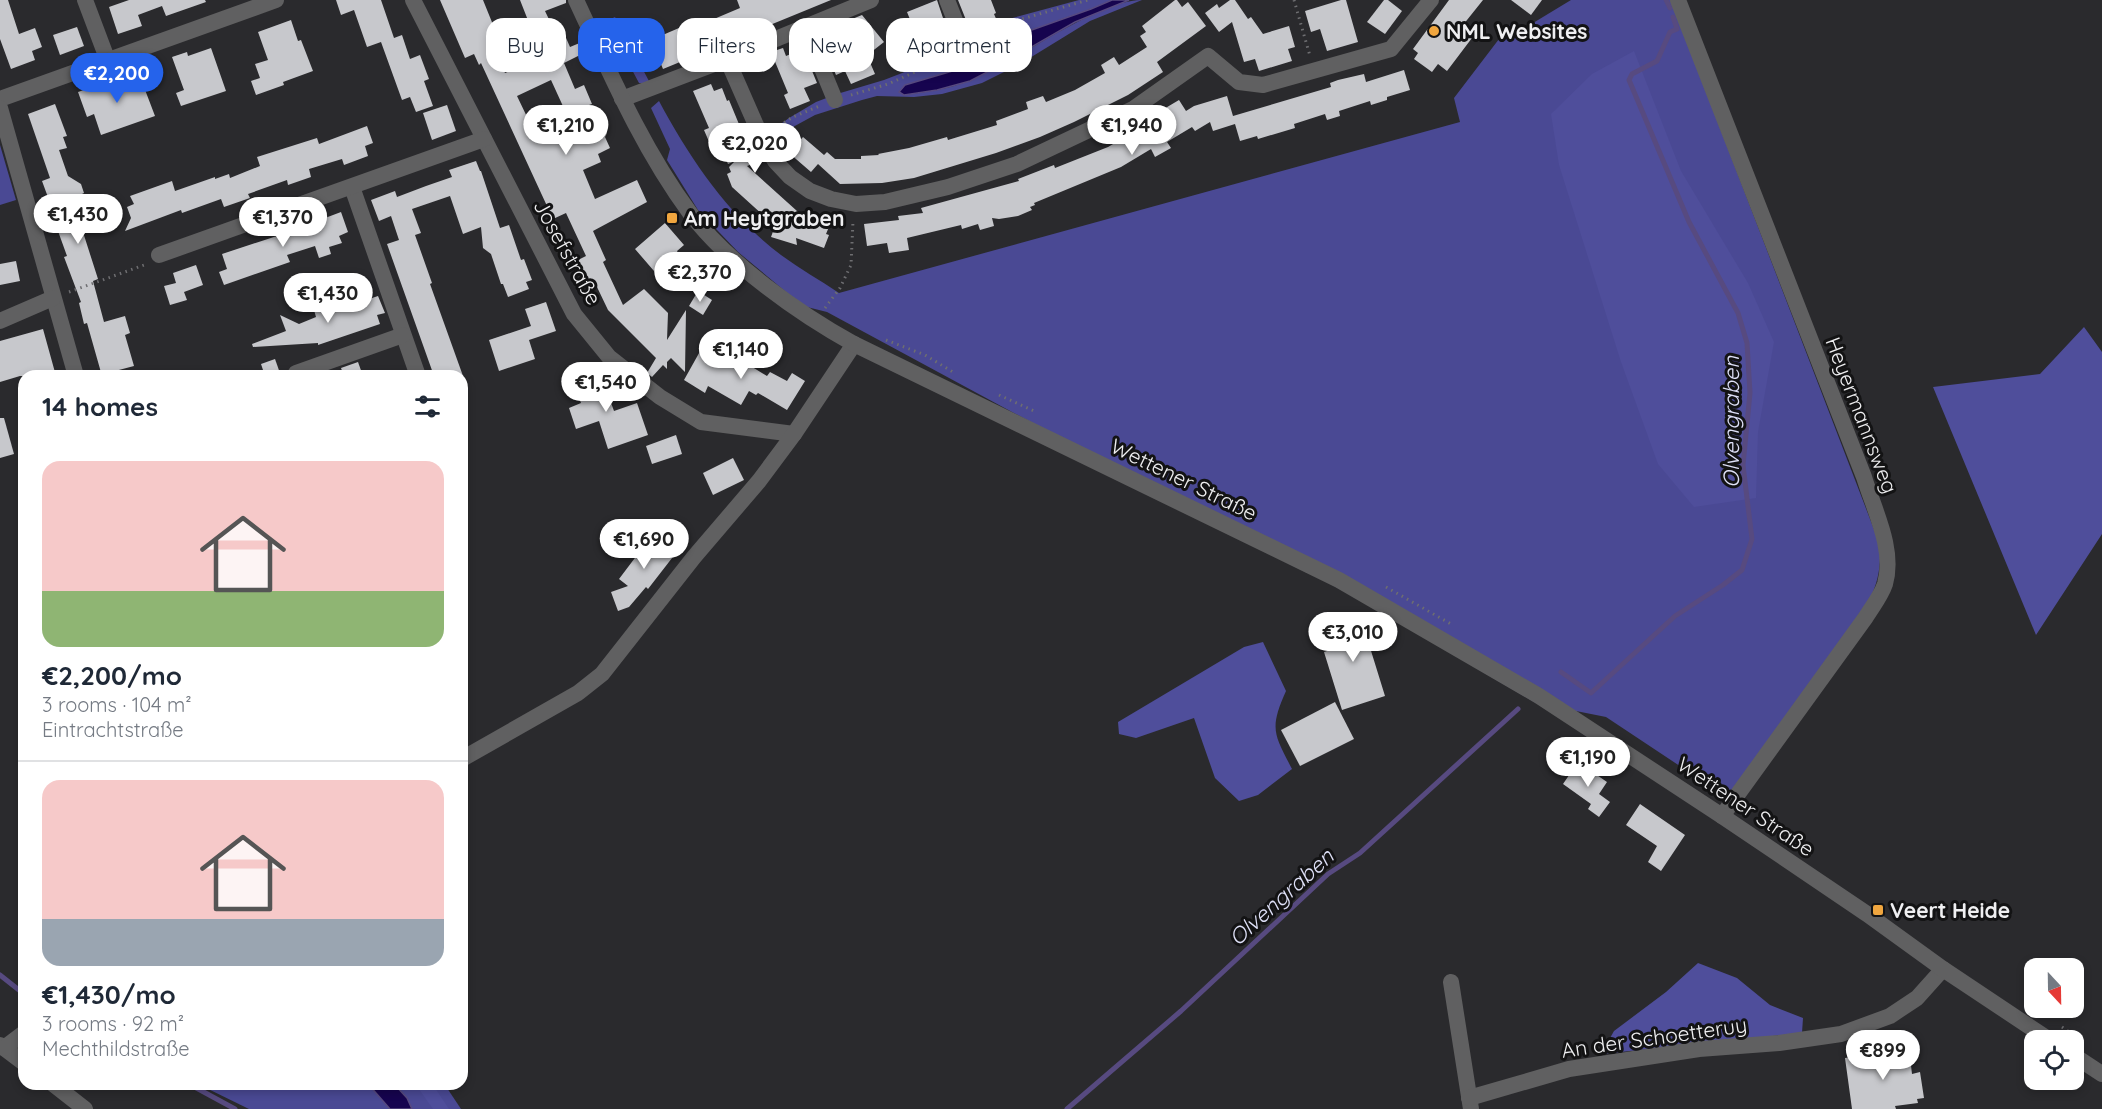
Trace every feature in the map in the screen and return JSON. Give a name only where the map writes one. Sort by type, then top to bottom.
[{"type":"street","points":[[85,0],[108,61]]},
{"type":"street","points":[[0,99],[276,0]]},
{"type":"street","name":"Josefstraße","points":[[413,0],[574,314],[609,357],[660,397],[701,422],[794,434]]},
{"type":"street","name":"Wettener Straße","points":[[576,0],[622,99],[654,160],[692,215],[729,255],[814,322],[854,344],[1339,580],[1539,696],[1722,816],[2034,1030]]},
{"type":"street","points":[[827,18],[871,0]]},
{"type":"street","points":[[947,0],[954,18]]},
{"type":"street","points":[[733,72],[763,141],[775,161],[790,177],[810,191],[831,199],[856,204],[885,202],[948,187],[1017,164],[1133,109],[1208,56],[1239,82],[1263,85],[1391,49],[1431,0]]},
{"type":"street","name":"Heyermannsweg","points":[[1678,0],[1864,477],[1886,545],[1888,564],[1884,586],[1866,617],[1722,816]]},
{"type":"street","points":[[622,99],[693,72]]},
{"type":"street","points":[[823,72],[835,100]]},
{"type":"street","points":[[0,108],[74,370]]},
{"type":"street","points":[[159,255],[484,140]]},
{"type":"street","points":[[352,187],[416,370]]},
{"type":"street","points":[[0,321],[53,298]]},
{"type":"street","points":[[304,370],[403,335]]},
{"type":"street","points":[[468,756],[578,693],[602,674],[694,557],[759,481],[794,434],[854,344]]},
{"type":"street","name":"An der Schoetteruy","points":[[1451,982],[1470,1104],[1569,1069],[1699,1049],[1779,1043],[1841,1034],[1890,1016],[1917,998],[1943,969]]},
{"type":"street","points":[[18,1037],[2,1047],[18,1059]]},
{"type":"street","points":[[2084,1062],[2102,1074]]},
{"type":"street","points":[[60,1090],[85,1109]]},
{"type":"path","points":[[1025,18],[1088,0]]},
{"type":"path","points":[[1294,0],[1313,71]]},
{"type":"path","points":[[763,141],[770,132],[794,117],[835,100],[888,84],[914,72]]},
{"type":"path","points":[[814,322],[840,288],[851,265],[856,204]]},
{"type":"path","points":[[53,298],[145,266],[159,255]]},
{"type":"shaded area","points":[[1079,0],[1112,0],[1032,30],[1032,18],[1013,18]]},
{"type":"shaded area","points":[[1112,0],[1129,0],[1075,22],[1032,47],[1032,30]]},
{"type":"shaded area","points":[[1142,0],[1090,21],[1032,57],[1032,47],[1085,18],[1122,3]]},
{"type":"shaded area","points":[[1571,0],[1671,0],[1880,545],[1877,581],[1863,614],[1728,798],[1606,717],[1536,703],[1360,600],[827,312],[803,306],[738,252],[698,210],[667,160],[670,149],[651,108],[659,101],[697,165],[744,222],[781,255],[839,293],[1460,122],[1454,98],[1512,22],[1523,29]]},
{"type":"shaded area","points":[[1634,51],[1681,171],[1748,283],[1774,342],[1758,432],[1756,498],[1694,507],[1658,464],[1621,362],[1559,165],[1551,114],[1592,74]]},
{"type":"shaded area","points":[[633,72],[644,72],[650,83],[639,83]]},
{"type":"shaded area","points":[[905,72],[949,72],[905,85],[904,95],[946,88],[987,72],[1004,72],[982,83],[942,94],[914,97],[877,96],[862,100],[815,115],[772,141],[770,132],[816,102]]},
{"type":"shaded area","points":[[949,72],[987,72],[970,81],[937,90],[904,95],[899,92],[905,85]]},
{"type":"shaded area","points":[[0,145],[16,200],[0,205]]},
{"type":"shaded area","points":[[2084,327],[2102,352],[2102,534],[2036,635],[1933,387],[2040,374]]},
{"type":"shaded area","points":[[1263,642],[1286,691],[1277,714],[1276,731],[1292,769],[1258,795],[1239,801],[1215,778],[1194,718],[1136,738],[1119,734],[1118,722],[1244,647]]},
{"type":"shaded area","points":[[1698,963],[1737,978],[1770,1005],[1803,1018],[1802,1033],[1601,1054],[1614,1031],[1666,992]]},
{"type":"shaded area","points":[[210,1090],[448,1090],[461,1109],[249,1109]]},
{"type":"shaded area","points":[[373,1090],[400,1090],[407,1098],[412,1109],[390,1109]]},
{"type":"shaded area","points":[[420,1090],[436,1090],[449,1109],[433,1109]]},
{"type":"building","points":[[0,0],[8,0],[19,34],[35,28],[42,47],[32,51],[35,60],[11,69],[0,39]]},
{"type":"building","points":[[129,0],[205,0],[206,2],[166,16],[162,6],[138,15],[142,26],[118,34],[109,7]]},
{"type":"building","points":[[336,0],[381,0],[394,38],[402,35],[410,59],[420,55],[429,79],[424,81],[433,106],[416,112],[410,97],[402,100],[381,42],[367,47],[354,10],[341,15]]},
{"type":"building","points":[[440,0],[483,0],[490,18],[486,18],[486,72],[566,72],[566,68],[575,89],[584,85],[592,104],[589,105],[599,125],[604,127],[607,133],[605,137],[610,148],[598,154],[601,162],[583,170],[595,199],[637,180],[647,202],[593,231],[606,260],[603,262],[623,305],[644,289],[668,313],[667,340],[686,310],[685,372],[671,358],[667,362],[667,369],[663,365],[652,377],[647,373],[656,358],[608,310],[597,287],[592,289],[578,260],[586,256],[566,213],[553,219],[481,63],[479,65],[474,54],[465,58]],"holes":[[[551,80],[567,115],[539,128],[535,119],[529,121],[517,96]]]},
{"type":"building","points":[[520,0],[566,0],[566,3],[545,11],[548,18],[527,18]]},
{"type":"building","points":[[737,0],[831,0],[777,22],[777,18],[716,18],[740,8]]},
{"type":"building","points":[[937,0],[943,18],[909,18],[907,12]]},
{"type":"building","points":[[958,0],[991,0],[996,18],[965,18]]},
{"type":"building","points":[[1175,0],[1182,7],[1188,2],[1206,26],[1157,62],[1163,72],[1128,95],[1040,137],[914,178],[882,183],[840,184],[818,164],[811,172],[789,153],[803,137],[824,155],[827,152],[835,159],[861,159],[861,156],[879,155],[947,137],[948,140],[997,125],[996,121],[1028,109],[1026,102],[1043,96],[1046,102],[1075,90],[1105,73],[1101,65],[1114,57],[1119,65],[1147,47],[1140,36],[1146,32],[1142,26]]},
{"type":"building","points":[[1230,0],[1235,0],[1248,19],[1251,17],[1263,34],[1289,26],[1295,47],[1288,49],[1292,61],[1259,71],[1255,59],[1244,62],[1232,22],[1219,32],[1205,13],[1217,4],[1219,8]]},
{"type":"building","points":[[1346,0],[1358,42],[1327,51],[1320,29],[1311,32],[1305,11]]},
{"type":"building","points":[[1384,0],[1388,0],[1402,11],[1385,34],[1367,22]]},
{"type":"building","points":[[1449,0],[1483,0],[1463,25],[1475,34],[1447,71],[1438,64],[1432,72],[1414,59],[1418,53],[1413,49]]},
{"type":"building","points":[[1511,0],[1542,0],[1531,15]]},
{"type":"building","points":[[291,20],[298,41],[301,40],[313,71],[256,95],[251,81],[260,78],[255,64],[268,60],[258,32]]},
{"type":"building","points":[[77,27],[84,46],[60,55],[53,35]]},
{"type":"building","points":[[677,29],[677,63],[665,68],[665,34]]},
{"type":"building","points":[[874,30],[884,42],[874,50]]},
{"type":"building","points":[[566,38],[570,47],[578,44],[578,56],[566,62]]},
{"type":"building","points":[[211,48],[226,91],[181,106],[176,93],[184,90],[172,57],[187,52],[188,56]]},
{"type":"building","points":[[783,48],[786,56],[789,55],[789,72],[812,72],[817,83],[804,88],[810,101],[790,109],[784,95],[788,93],[777,66],[777,50]]},
{"type":"building","points":[[1404,70],[1410,90],[1371,105],[1370,101],[1339,111],[1340,116],[1327,120],[1325,114],[1294,124],[1295,128],[1258,139],[1257,136],[1240,141],[1235,124],[1213,131],[1210,122],[1195,131],[1192,127],[1167,142],[1171,148],[1155,157],[1151,149],[1121,167],[1034,203],[1035,205],[1030,207],[1032,210],[1018,216],[992,218],[994,226],[980,230],[978,224],[962,229],[961,225],[907,238],[909,250],[889,253],[887,243],[867,246],[864,224],[899,220],[898,216],[923,213],[921,208],[1019,181],[1018,179],[1054,165],[1055,168],[1108,147],[1152,121],[1152,116],[1179,100],[1186,111],[1194,106],[1227,96],[1233,116],[1331,87],[1330,83],[1338,80],[1364,74],[1366,82]]},
{"type":"building","points":[[845,72],[874,72],[875,74],[851,84]]},
{"type":"building","points":[[139,74],[155,116],[101,135],[94,114],[87,117],[78,92]]},
{"type":"building","points":[[711,84],[714,91],[722,88],[727,101],[729,100],[755,163],[747,166],[807,220],[810,212],[831,222],[824,248],[796,238],[797,245],[771,237],[775,226],[732,187],[727,174],[731,172],[729,167],[735,161],[728,164],[718,141],[710,144],[704,130],[709,128],[693,91]]},
{"type":"building","points":[[55,104],[67,136],[63,137],[67,148],[59,150],[68,176],[81,184],[84,193],[80,195],[82,201],[74,204],[98,279],[93,281],[104,322],[125,316],[130,333],[125,335],[134,366],[119,370],[100,370],[87,323],[84,324],[79,303],[81,302],[64,257],[67,256],[54,220],[56,219],[42,181],[50,178],[28,114]]},
{"type":"building","points":[[447,105],[456,131],[432,140],[423,113]]},
{"type":"building","points":[[367,126],[373,143],[365,146],[368,156],[344,165],[342,159],[309,169],[311,177],[288,185],[287,180],[248,194],[250,198],[224,207],[221,199],[182,213],[181,210],[125,231],[131,218],[127,207],[134,204],[130,196],[172,181],[175,191],[215,177],[215,179],[229,174],[230,178],[260,166],[257,157],[317,138],[319,144]]},
{"type":"building","points":[[476,161],[500,228],[509,225],[521,260],[524,259],[532,280],[526,282],[529,289],[508,297],[491,254],[483,248],[481,227],[463,234],[450,196],[412,209],[421,233],[415,235],[461,370],[432,370],[387,244],[399,240],[391,216],[379,221],[371,200],[395,191],[397,197],[452,177],[449,170]]},
{"type":"building","points":[[341,212],[348,232],[339,236],[342,243],[329,247],[331,254],[319,258],[315,246],[287,255],[290,262],[224,285],[219,272],[227,269],[222,254]]},
{"type":"building","points":[[665,223],[684,245],[663,267],[661,264],[654,271],[635,249]]},
{"type":"building","points":[[16,261],[20,281],[0,285],[0,264]]},
{"type":"building","points":[[196,265],[203,285],[184,292],[187,300],[170,305],[164,286],[176,283],[173,273]]},
{"type":"building","points":[[698,291],[712,300],[703,315],[689,306]]},
{"type":"building","points":[[378,296],[385,313],[377,315],[380,324],[318,345],[318,343],[253,347],[252,344],[286,331],[280,315],[299,324],[316,317],[314,310],[336,302],[339,309]]},
{"type":"building","points":[[546,302],[556,331],[529,340],[535,359],[499,371],[489,340],[531,326],[525,309]]},
{"type":"building","points":[[43,329],[54,370],[18,370],[18,377],[0,382],[0,341]]},
{"type":"building","points":[[703,346],[746,370],[749,365],[767,376],[770,372],[787,381],[792,373],[805,381],[787,410],[758,393],[756,395],[749,391],[741,405],[708,386],[705,393],[684,380]]},
{"type":"building","points":[[275,359],[279,370],[263,370],[261,364]]},
{"type":"building","points":[[358,362],[361,370],[342,370],[341,368]]},
{"type":"building","points":[[599,370],[614,411],[637,403],[648,435],[608,449],[599,421],[576,429],[569,408],[581,403],[576,390],[579,389],[575,378]]},
{"type":"building","points":[[0,418],[4,418],[14,454],[0,458]]},
{"type":"building","points":[[676,435],[682,454],[652,464],[646,446]]},
{"type":"building","points":[[733,458],[744,480],[713,495],[703,473]]},
{"type":"building","points":[[656,530],[679,549],[648,589],[646,587],[629,607],[618,611],[611,592],[628,586],[619,579]]},
{"type":"building","points":[[1359,612],[1385,696],[1342,710],[1324,652],[1336,648],[1327,622]]},
{"type":"building","points":[[1335,702],[1354,739],[1300,766],[1281,730]]},
{"type":"building","points":[[1578,762],[1607,782],[1599,794],[1610,802],[1599,817],[1588,809],[1591,804],[1563,784]]},
{"type":"building","points":[[1640,804],[1685,835],[1661,871],[1648,862],[1657,846],[1626,825]]},
{"type":"building","points":[[1909,1049],[1912,1074],[1920,1072],[1924,1098],[1917,1099],[1918,1103],[1895,1106],[1896,1109],[1852,1109],[1845,1058]]},
{"type":"waterway","name":"Olvengraben","points":[[1666,0],[1670,8]]},
{"type":"waterway","name":"Olvengraben","points":[[1561,672],[1591,693],[1675,616],[1742,570],[1752,539],[1743,465],[1750,393],[1747,343],[1738,313],[1689,222],[1629,80],[1632,74],[1657,61],[1670,32],[1677,29],[1673,17]]},
{"type":"waterway","name":"Olvengraben","points":[[1067,1109],[1181,1011],[1328,874],[1360,853],[1518,709]]},
{"type":"waterway","points":[[0,975],[18,989]]},
{"type":"waterway","points":[[200,1090],[235,1109]]},
{"type":"place","name":"NML Websites","points":[[1434,31]]},
{"type":"place","name":"Am Heytgraben","points":[[672,218]]},
{"type":"place","name":"Veert Heide","points":[[1878,910]]}]
